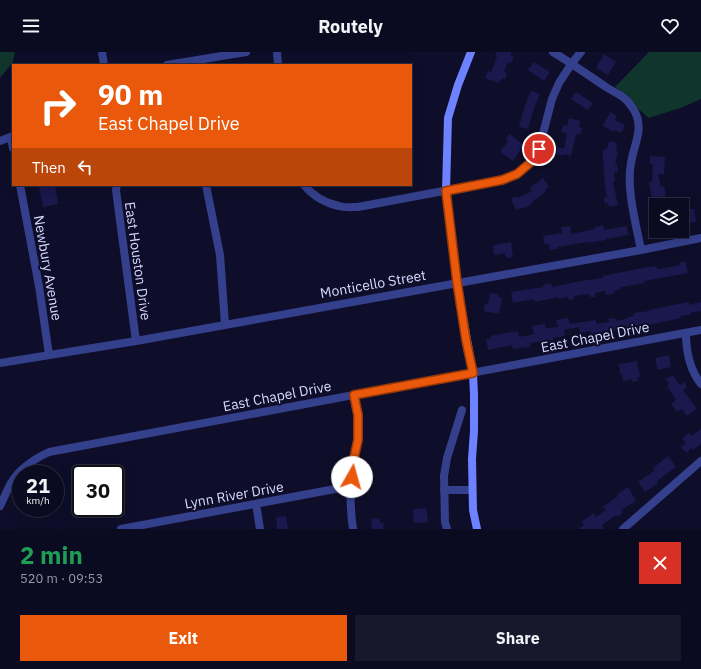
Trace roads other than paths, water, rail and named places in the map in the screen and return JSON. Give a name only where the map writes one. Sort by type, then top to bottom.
[{"type":"main road","points":[[472,52],[458,85],[448,118],[446,191],[457,282],[473,373],[474,431],[472,490],[476,529]]},
{"type":"street","points":[[102,52],[104,64]]},
{"type":"street","points":[[174,64],[246,52]]},
{"type":"street","points":[[277,52],[278,64]]},
{"type":"street","points":[[553,52],[625,98],[633,108],[639,126],[631,163],[630,188],[641,250]]},
{"type":"street","points":[[305,186],[309,192],[320,199],[339,206],[358,207],[502,180],[517,174],[530,163],[539,149],[552,99],[559,83],[581,52]]},
{"type":"street","points":[[0,140],[12,136]]},
{"type":"street","name":"Newbury Avenue","points":[[20,186],[39,286],[49,355]]},
{"type":"street","name":"East Houston Drive","points":[[117,186],[116,190],[136,340]]},
{"type":"street","points":[[206,186],[220,255],[225,324]]},
{"type":"street","name":"Monticello Street","points":[[0,363],[641,250],[701,238]]},
{"type":"street","name":"East Chapel Drive","points":[[0,506],[11,483],[18,473],[36,458],[49,452],[701,330]]},
{"type":"street","points":[[686,333],[688,359],[701,384]]},
{"type":"street","points":[[353,529],[351,516],[352,467],[358,440],[358,415],[354,395]]},
{"type":"street","points":[[447,529],[445,522],[444,476],[447,458],[462,410]]},
{"type":"street","points":[[623,529],[701,461]]},
{"type":"street","name":"Lynn River Drive","points":[[121,529],[156,526],[256,504],[351,486]]},
{"type":"street","points":[[444,490],[472,490]]},
{"type":"street","points":[[256,504],[260,529]]}]
